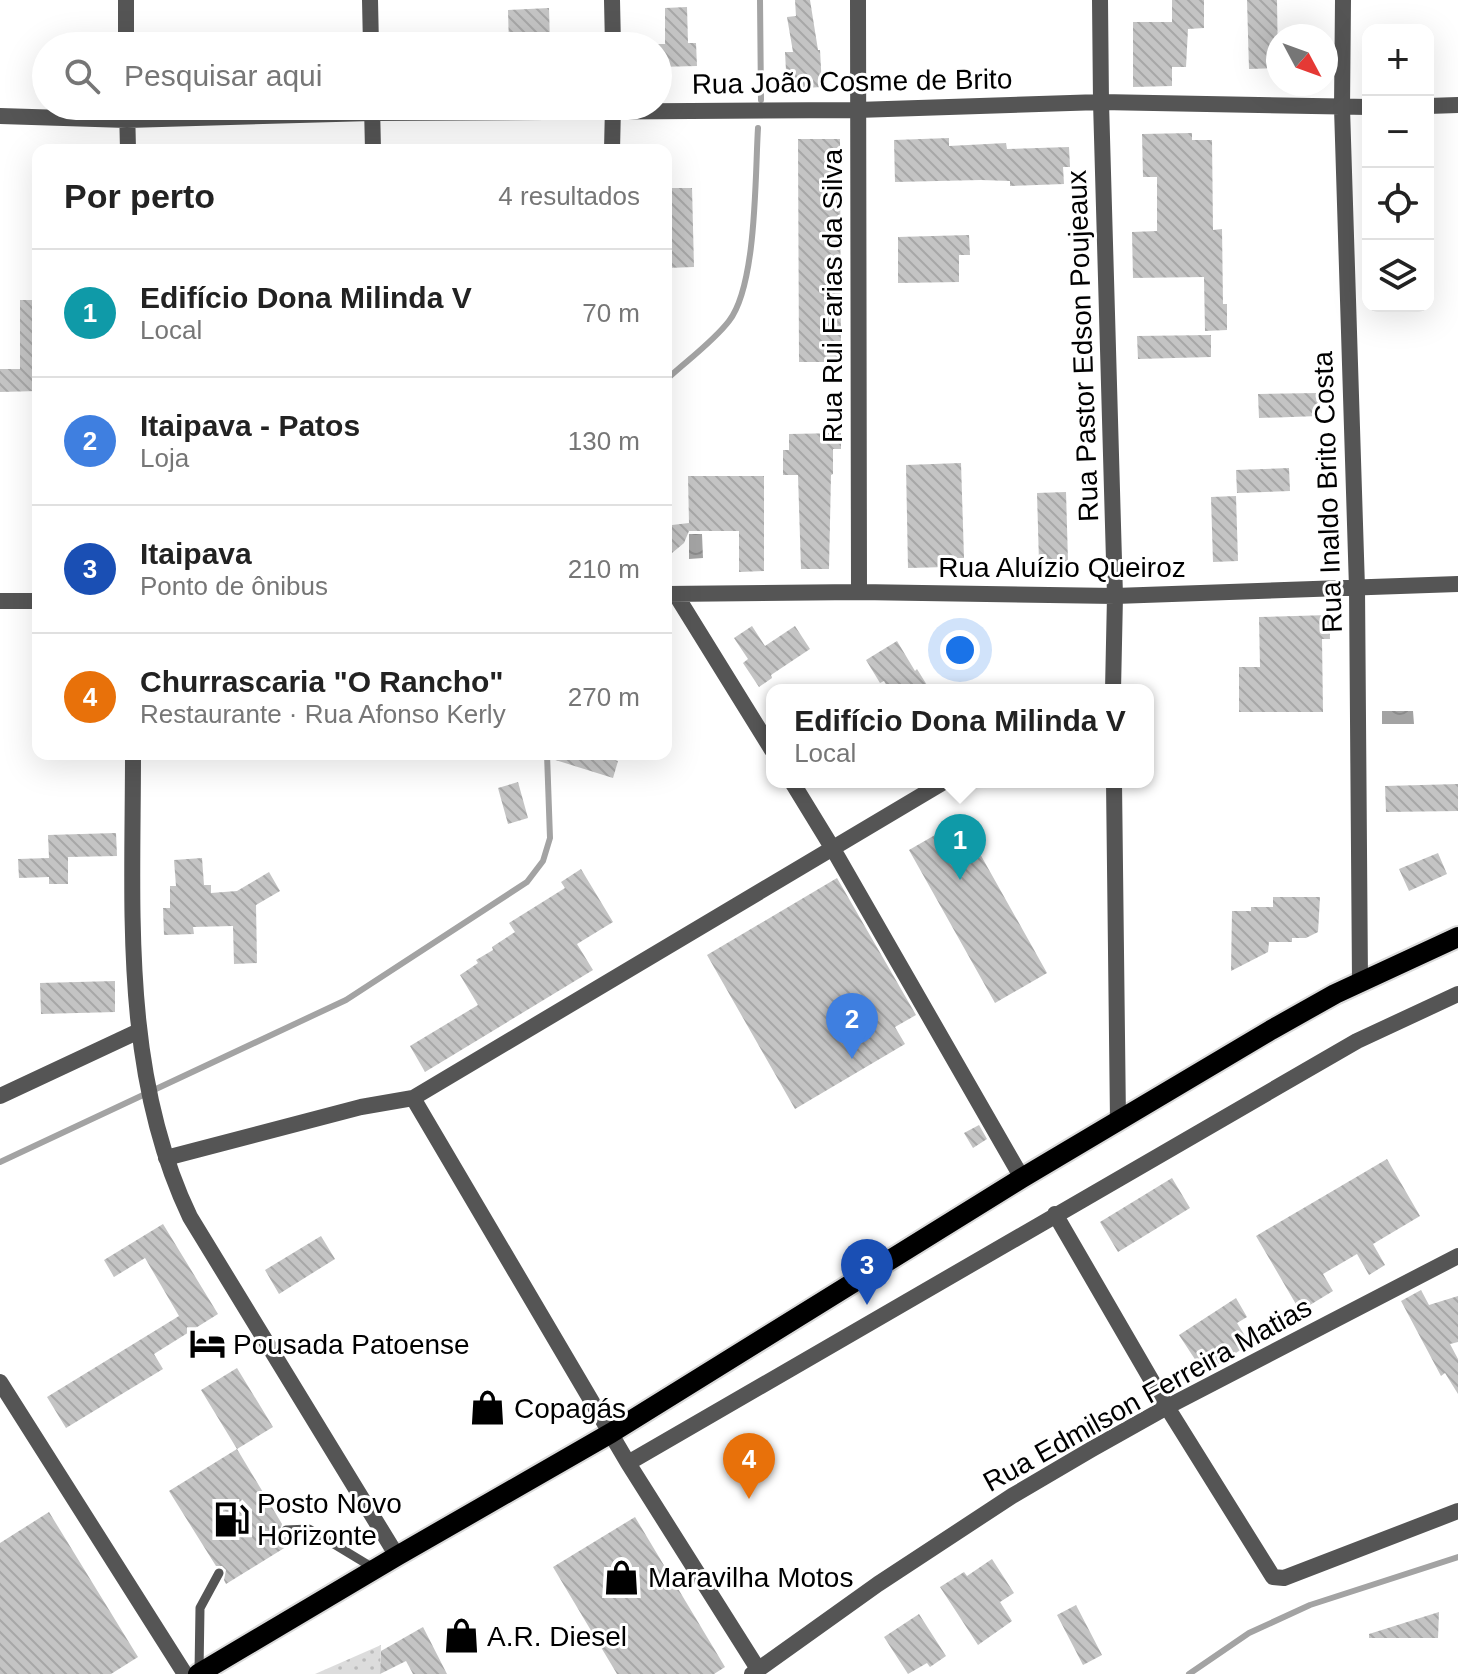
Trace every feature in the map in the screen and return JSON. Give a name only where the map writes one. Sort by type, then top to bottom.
[{"type":"main road","points":[[199,1674],[611,1433],[1022,1178],[1271,1030],[1360,982],[1458,937]]},
{"type":"street","points":[[126,0],[126,32]]},
{"type":"street","points":[[370,0],[371,32]]},
{"type":"street","points":[[612,0],[613,32]]},
{"type":"street","name":"Rua Rui Farias da Silva","points":[[858,0],[859,592]]},
{"type":"street","name":"Rua Pastor Edson Poujeaux","points":[[1100,0],[1115,596],[1112,684]]},
{"type":"street","name":"Rua Inaldo Brito Costa","points":[[1343,0],[1342,108],[1357,588],[1360,982]]},
{"type":"street","name":"Rua João Cosme de Brito","points":[[672,108],[857,110],[1101,102],[1362,107]]},
{"type":"street","points":[[1434,106],[1458,105]]},
{"type":"street","name":"Rua João Cosme de Brito","points":[[0,116],[32,115]]},
{"type":"street","points":[[127,120],[128,144]]},
{"type":"street","points":[[372,120],[373,144]]},
{"type":"street","points":[[612,144],[613,120]]},
{"type":"street","name":"Rua Aluízio Queiroz","points":[[672,595],[859,592],[1115,596],[1458,584]]},
{"type":"street","points":[[672,597],[766,741]]},
{"type":"street","points":[[0,601],[32,601]]},
{"type":"street","points":[[133,760],[134,965],[139,1031],[144,1069],[176,1189],[190,1217],[397,1556]]},
{"type":"street","points":[[796,788],[1022,1178]]},
{"type":"street","points":[[166,1158],[361,1107],[413,1098],[934,788]]},
{"type":"street","points":[[1114,788],[1118,1121]]},
{"type":"street","points":[[628,1463],[1357,1041],[1458,994]]},
{"type":"street","points":[[0,1096],[139,1031]]},
{"type":"street","points":[[413,1098],[628,1463],[755,1671]]},
{"type":"street","points":[[1055,1214],[1167,1407],[1273,1577],[1284,1578],[1458,1511]]},
{"type":"street","name":"Rua Edmilson Ferreira Matias","points":[[755,1671],[878,1584],[1012,1496],[1167,1407],[1458,1256]]},
{"type":"street","points":[[0,1382],[185,1674]]},
{"type":"lane","points":[[286,1530],[309,1529],[375,1569]]},
{"type":"lane","points":[[199,1674],[200,1608],[219,1573]]},
{"type":"shaded area","points":[[381,1645],[380,1674],[315,1674]]},
{"type":"water","points":[[689,534],[702,534],[703,558],[689,559]]},
{"type":"water","points":[[1382,711],[1413,711],[1414,724],[1382,724]]},
{"type":"building","points":[[795,0],[810,0],[820,50],[822,87],[787,89],[785,52],[793,52],[787,17],[796,16]]},
{"type":"building","points":[[1172,0],[1204,0],[1204,28],[1188,29],[1186,67],[1172,67]]},
{"type":"building","points":[[1247,0],[1277,0],[1277,24],[1266,24],[1266,68],[1249,69]]},
{"type":"building","points":[[687,7],[688,43],[696,43],[697,66],[672,67],[672,32],[665,32],[665,8]]},
{"type":"building","points":[[549,8],[550,32],[509,32],[508,10]]},
{"type":"building","points":[[1133,22],[1172,22],[1172,86],[1133,87]]},
{"type":"building","points":[[1192,133],[1192,140],[1212,140],[1213,230],[1222,229],[1223,304],[1227,304],[1227,330],[1205,331],[1204,277],[1133,278],[1132,232],[1157,231],[1157,177],[1143,177],[1142,134]]},
{"type":"building","points":[[949,138],[949,146],[1006,143],[1007,149],[1069,147],[1070,167],[1063,167],[1064,184],[1010,186],[1010,181],[981,180],[895,182],[894,140]]},
{"type":"building","points":[[798,139],[840,139],[841,362],[799,362]]},
{"type":"building","points":[[672,188],[692,188],[694,267],[672,268]]},
{"type":"building","points":[[969,235],[970,255],[959,255],[959,282],[898,283],[898,237]]},
{"type":"building","points":[[20,300],[32,300],[32,391],[0,392],[0,369],[20,369]]},
{"type":"building","points":[[1211,335],[1211,357],[1138,359],[1137,336]]},
{"type":"building","points":[[1318,393],[1319,416],[1259,418],[1258,394]]},
{"type":"building","points":[[841,433],[841,449],[833,449],[829,569],[801,569],[798,475],[783,475],[783,450],[789,450],[789,434]]},
{"type":"building","points":[[961,463],[964,558],[947,558],[947,567],[908,568],[906,465]]},
{"type":"building","points":[[1289,468],[1290,491],[1237,493],[1236,470]]},
{"type":"building","points":[[688,476],[764,476],[764,571],[739,572],[739,531],[689,531],[684,543],[672,553],[672,525],[689,523]]},
{"type":"building","points":[[1066,492],[1068,561],[1039,562],[1037,493]]},
{"type":"building","points":[[1236,496],[1238,561],[1213,562],[1211,497]]},
{"type":"building","points":[[1329,615],[1330,639],[1322,639],[1323,712],[1239,712],[1239,667],[1260,667],[1259,617]]},
{"type":"building","points":[[752,626],[765,646],[795,626],[810,649],[771,675],[772,678],[759,687],[743,663],[748,659],[734,638]]},
{"type":"building","points":[[897,641],[926,684],[880,683],[866,660]]},
{"type":"building","points":[[555,760],[615,760],[618,761],[613,778]]},
{"type":"building","points":[[518,782],[528,818],[508,824],[498,788]]},
{"type":"building","points":[[1458,784],[1458,811],[1386,812],[1385,786]]},
{"type":"building","points":[[961,820],[1047,973],[995,1003],[909,850]]},
{"type":"building","points":[[116,833],[117,856],[68,857],[68,884],[49,884],[49,877],[19,878],[18,859],[49,858],[48,835]]},
{"type":"building","points":[[1438,853],[1447,874],[1409,891],[1399,869]]},
{"type":"building","points":[[202,858],[204,885],[211,885],[211,893],[237,891],[269,872],[280,891],[256,905],[257,963],[234,964],[233,926],[193,927],[194,934],[164,935],[163,908],[170,908],[170,886],[176,886],[174,860]]},
{"type":"building","points":[[581,869],[613,922],[577,944],[593,970],[425,1072],[410,1046],[478,1005],[460,975],[515,932],[509,923],[565,888],[561,882]]},
{"type":"building","points":[[837,878],[916,1015],[895,1027],[905,1044],[795,1109],[707,955]]},
{"type":"building","points":[[1273,897],[1320,897],[1318,932],[1306,938],[1292,938],[1292,942],[1269,942],[1268,952],[1231,971],[1232,911],[1273,907]]},
{"type":"building","points":[[115,981],[115,1012],[41,1014],[40,983]]},
{"type":"building","points":[[979,1125],[987,1139],[973,1148],[964,1133]]},
{"type":"building","points":[[1387,1159],[1420,1216],[1373,1244],[1385,1265],[1369,1275],[1357,1254],[1323,1274],[1333,1291],[1300,1311],[1256,1236]]},
{"type":"building","points":[[1172,1178],[1190,1208],[1118,1252],[1100,1222]]},
{"type":"building","points":[[163,1224],[218,1314],[154,1354],[163,1369],[66,1428],[47,1397],[179,1316],[145,1258],[114,1277],[104,1260]]},
{"type":"building","points":[[321,1236],[335,1259],[279,1294],[265,1270]]},
{"type":"building","points":[[1421,1290],[1429,1305],[1458,1296],[1458,1342],[1450,1344],[1458,1359],[1458,1394],[1445,1373],[1441,1376],[1401,1301]]},
{"type":"building","points":[[1236,1298],[1247,1317],[1237,1323],[1250,1344],[1204,1373],[1179,1335]]},
{"type":"building","points":[[237,1368],[273,1427],[237,1449],[201,1390]]},
{"type":"building","points":[[237,1449],[282,1524],[279,1533],[294,1542],[226,1584],[226,1570],[216,1566],[169,1491]]},
{"type":"building","points":[[49,1512],[138,1657],[111,1674],[0,1674],[0,1543]]},
{"type":"building","points":[[635,1517],[725,1667],[714,1674],[617,1674],[553,1567]]},
{"type":"building","points":[[992,1559],[1014,1593],[1000,1602],[1012,1621],[978,1645],[940,1587],[964,1572],[967,1576]]},
{"type":"building","points":[[1076,1605],[1102,1655],[1083,1665],[1057,1615]]},
{"type":"building","points":[[1439,1612],[1438,1638],[1369,1638],[1369,1634]]},
{"type":"building","points":[[919,1614],[946,1656],[930,1667],[927,1663],[908,1674],[884,1637]]},
{"type":"building","points":[[423,1627],[447,1674],[413,1674],[406,1661],[380,1674],[381,1651]]},
{"type":"waterway","points":[[760,0],[761,100]]},
{"type":"waterway","points":[[672,375],[722,329],[738,304],[750,257],[758,128]]},
{"type":"waterway","points":[[0,1162],[346,1000],[527,882],[543,861],[550,838],[547,760]]},
{"type":"waterway","points":[[1189,1674],[1249,1633],[1310,1605],[1458,1557]]},
{"type":"place","name":"Edifício Dona Milinda V","points":[[960,880]]},
{"type":"place","name":"Itaipava - Patos","points":[[852,1059]]},
{"type":"place","name":"Itaipava","points":[[867,1305]]},
{"type":"place","name":"Pousada Patoense","points":[[207,1344]]},
{"type":"place","name":"Copagás","points":[[488,1408]]},
{"type":"place","name":"Churrascaria \"O Rancho\"","points":[[749,1499]]},
{"type":"place","name":"Posto Novo Horizonte","points":[[231,1519]]},
{"type":"place","name":"Maravilha Motos","points":[[622,1577]]},
{"type":"place","name":"A.R. Diesel","points":[[461,1636]]}]
